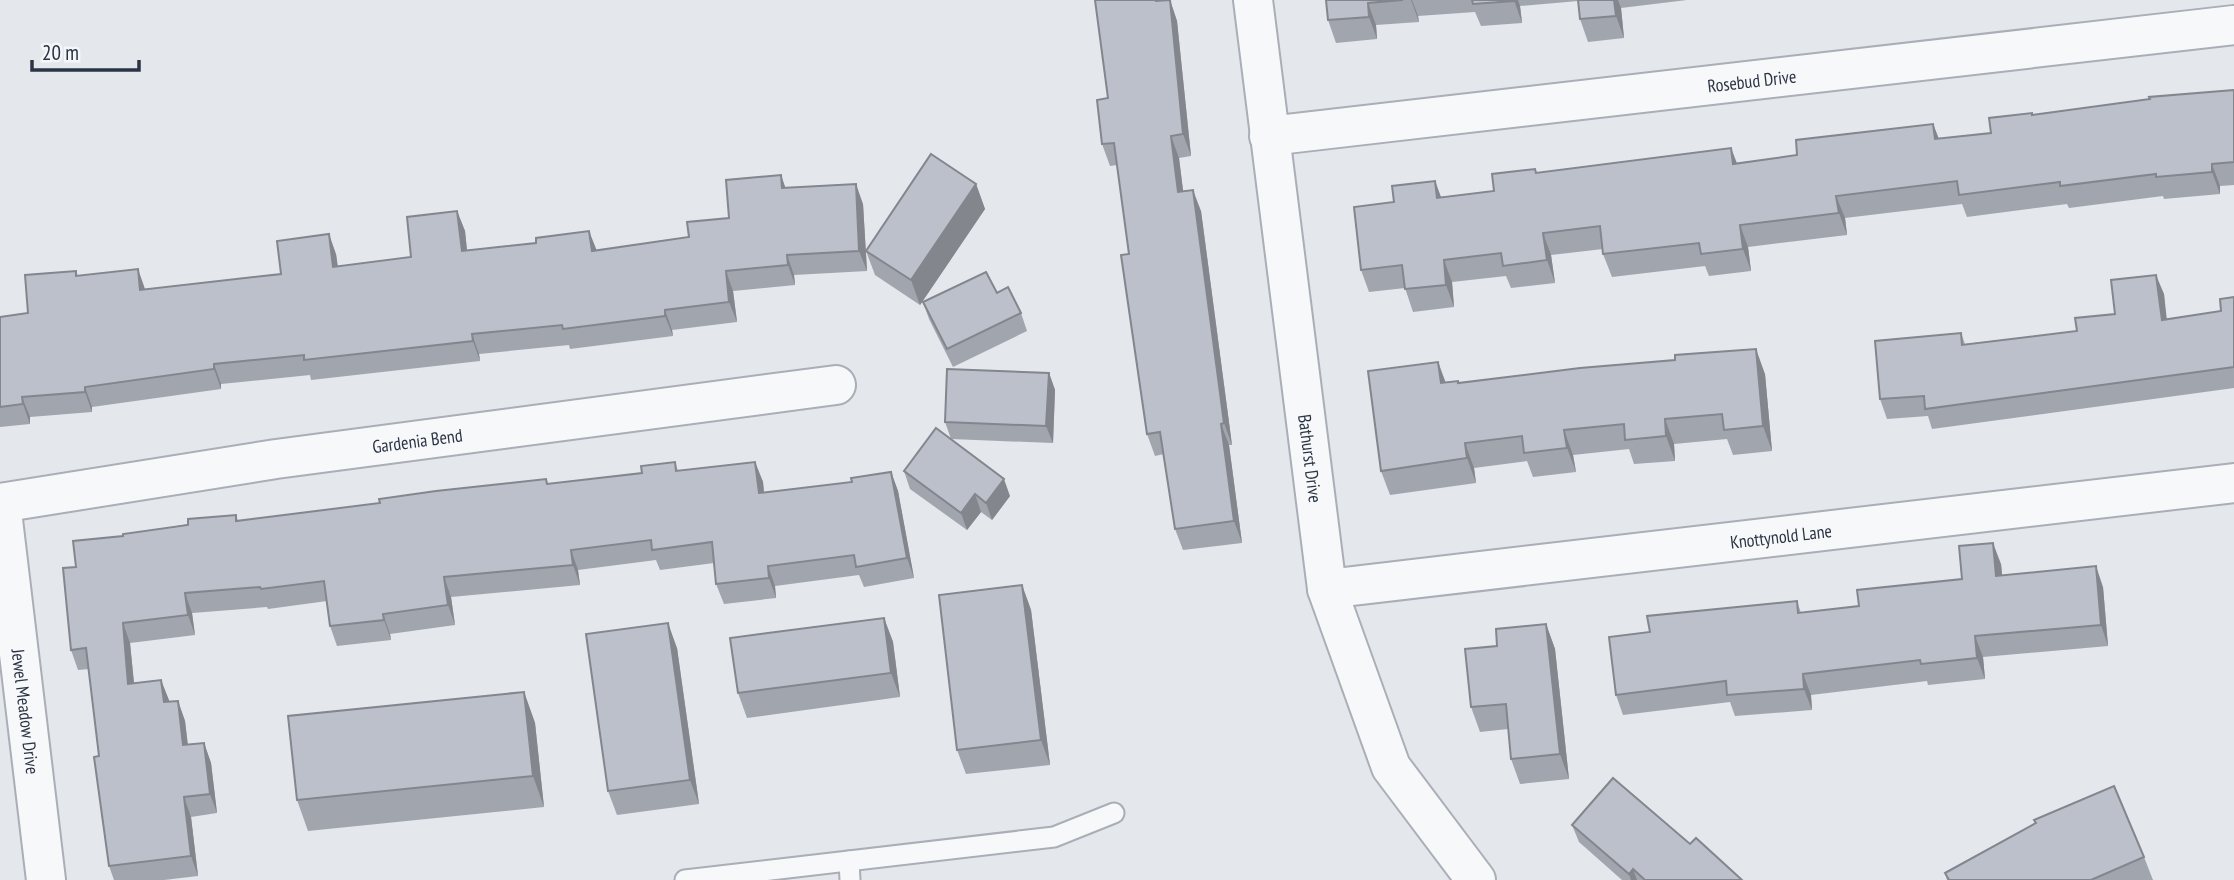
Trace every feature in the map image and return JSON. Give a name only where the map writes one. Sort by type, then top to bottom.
[{"type":"street","name":"Bathurst Drive","points":[[1253,0],[1327,589],[1391,767],[1476,880]]},
{"type":"street","name":"Rosebud Drive","points":[[1269,136],[2234,25]]},
{"type":"street","name":"Gardenia Bend","points":[[1,503],[276,458],[836,385]]},
{"type":"street","name":"Knottynold Lane","points":[[1327,589],[2234,483]]},
{"type":"street","name":"Jewel Meadow Drive","points":[[1,503],[46,880]]},
{"type":"lane","points":[[685,880],[850,870],[1054,837],[1114,813]]},
{"type":"building","points":[[1095,0],[1170,0],[1183,134],[1171,136],[1178,192],[1193,190],[1224,423],[1221,424],[1234,521],[1175,529],[1160,432],[1147,434],[1121,255],[1129,254],[1114,143],[1102,144],[1097,100],[1108,98]]},
{"type":"building","points":[[1326,0],[1403,0],[1368,3],[1369,17],[1328,20]]},
{"type":"building","points":[[1472,0],[1514,0],[1514,1],[1473,4]]},
{"type":"building","points":[[1578,0],[1614,0],[1616,16],[1580,19]]},
{"type":"building","points":[[2234,90],[2234,162],[2212,164],[2212,172],[2156,177],[2156,174],[2060,186],[2060,182],[1959,195],[1957,181],[1836,196],[1839,213],[1740,225],[1743,249],[1701,254],[1699,243],[1603,254],[1600,226],[1543,233],[1547,260],[1503,266],[1501,253],[1444,260],[1446,285],[1405,289],[1402,265],[1361,270],[1354,207],[1394,202],[1392,186],[1435,181],[1437,198],[1494,191],[1492,174],[1535,169],[1536,173],[1731,148],[1733,164],[1797,155],[1796,140],[1933,124],[1935,139],[1991,133],[1989,118],[2032,115],[2150,99],[2149,97]]},
{"type":"building","points":[[931,154],[976,184],[911,280],[866,251]]},
{"type":"building","points":[[781,175],[782,188],[856,184],[859,251],[787,255],[788,265],[726,271],[729,302],[665,310],[665,316],[563,329],[562,325],[472,334],[473,341],[304,360],[304,355],[214,364],[214,369],[85,387],[85,392],[22,397],[23,404],[0,407],[0,317],[28,313],[25,275],[76,271],[76,276],[138,269],[140,290],[281,274],[277,241],[329,234],[333,267],[411,257],[407,217],[457,211],[462,251],[536,243],[536,238],[589,231],[592,251],[689,237],[687,222],[729,218],[726,180]]},
{"type":"building","points":[[986,272],[997,293],[1008,287],[1021,313],[947,349],[923,302]]},
{"type":"building","points":[[2156,275],[2162,320],[2221,311],[2220,299],[2234,297],[2234,367],[1925,409],[1924,396],[1880,399],[1875,341],[1961,333],[1962,345],[2077,331],[2075,318],[2115,314],[2111,280]]},
{"type":"building","points":[[1756,349],[1763,426],[1724,430],[1722,414],[1665,419],[1666,436],[1625,440],[1624,424],[1564,430],[1567,448],[1524,453],[1522,436],[1465,443],[1467,458],[1381,471],[1368,371],[1438,362],[1441,383],[1458,383],[1675,360],[1675,355]]},
{"type":"building","points":[[947,369],[1049,373],[1046,426],[945,422]]},
{"type":"building","points":[[936,428],[1004,479],[986,503],[975,494],[961,513],[904,471]]},
{"type":"building","points":[[675,462],[676,471],[755,462],[759,493],[852,482],[851,478],[891,472],[907,558],[856,567],[854,555],[768,566],[769,578],[716,584],[712,542],[652,550],[651,540],[571,550],[573,565],[444,577],[448,605],[383,614],[384,620],[330,626],[324,581],[261,589],[185,593],[188,615],[123,623],[128,684],[161,680],[164,702],[178,701],[183,745],[204,743],[210,794],[184,797],[191,856],[109,866],[94,757],[99,756],[86,648],[71,650],[63,568],[76,567],[73,541],[188,525],[188,519],[236,515],[236,521],[380,503],[379,499],[436,491],[546,479],[547,484],[642,473],[641,466]]},
{"type":"building","points":[[1993,543],[1996,576],[2096,566],[2101,625],[1975,636],[1977,658],[1921,664],[1920,660],[1803,674],[1804,689],[1727,695],[1726,681],[1616,695],[1609,637],[1650,632],[1647,616],[1797,601],[1798,613],[1859,606],[1857,590],[1962,579],[1959,546]]},
{"type":"building","points":[[1022,585],[1041,740],[957,750],[939,595]]},
{"type":"building","points":[[884,618],[891,673],[738,693],[730,638]]},
{"type":"building","points":[[668,623],[690,780],[608,791],[586,634]]},
{"type":"building","points":[[1546,624],[1560,754],[1511,759],[1506,704],[1471,707],[1465,649],[1497,646],[1496,629]]},
{"type":"building","points":[[524,692],[533,776],[297,800],[288,716]]},
{"type":"building","points":[[1613,778],[1690,844],[1696,838],[1742,880],[1645,880],[1633,869],[1629,874],[1572,825]]},
{"type":"building","points":[[2114,786],[2144,857],[2091,880],[1949,880],[1945,873],[2036,823],[2034,820]]}]
